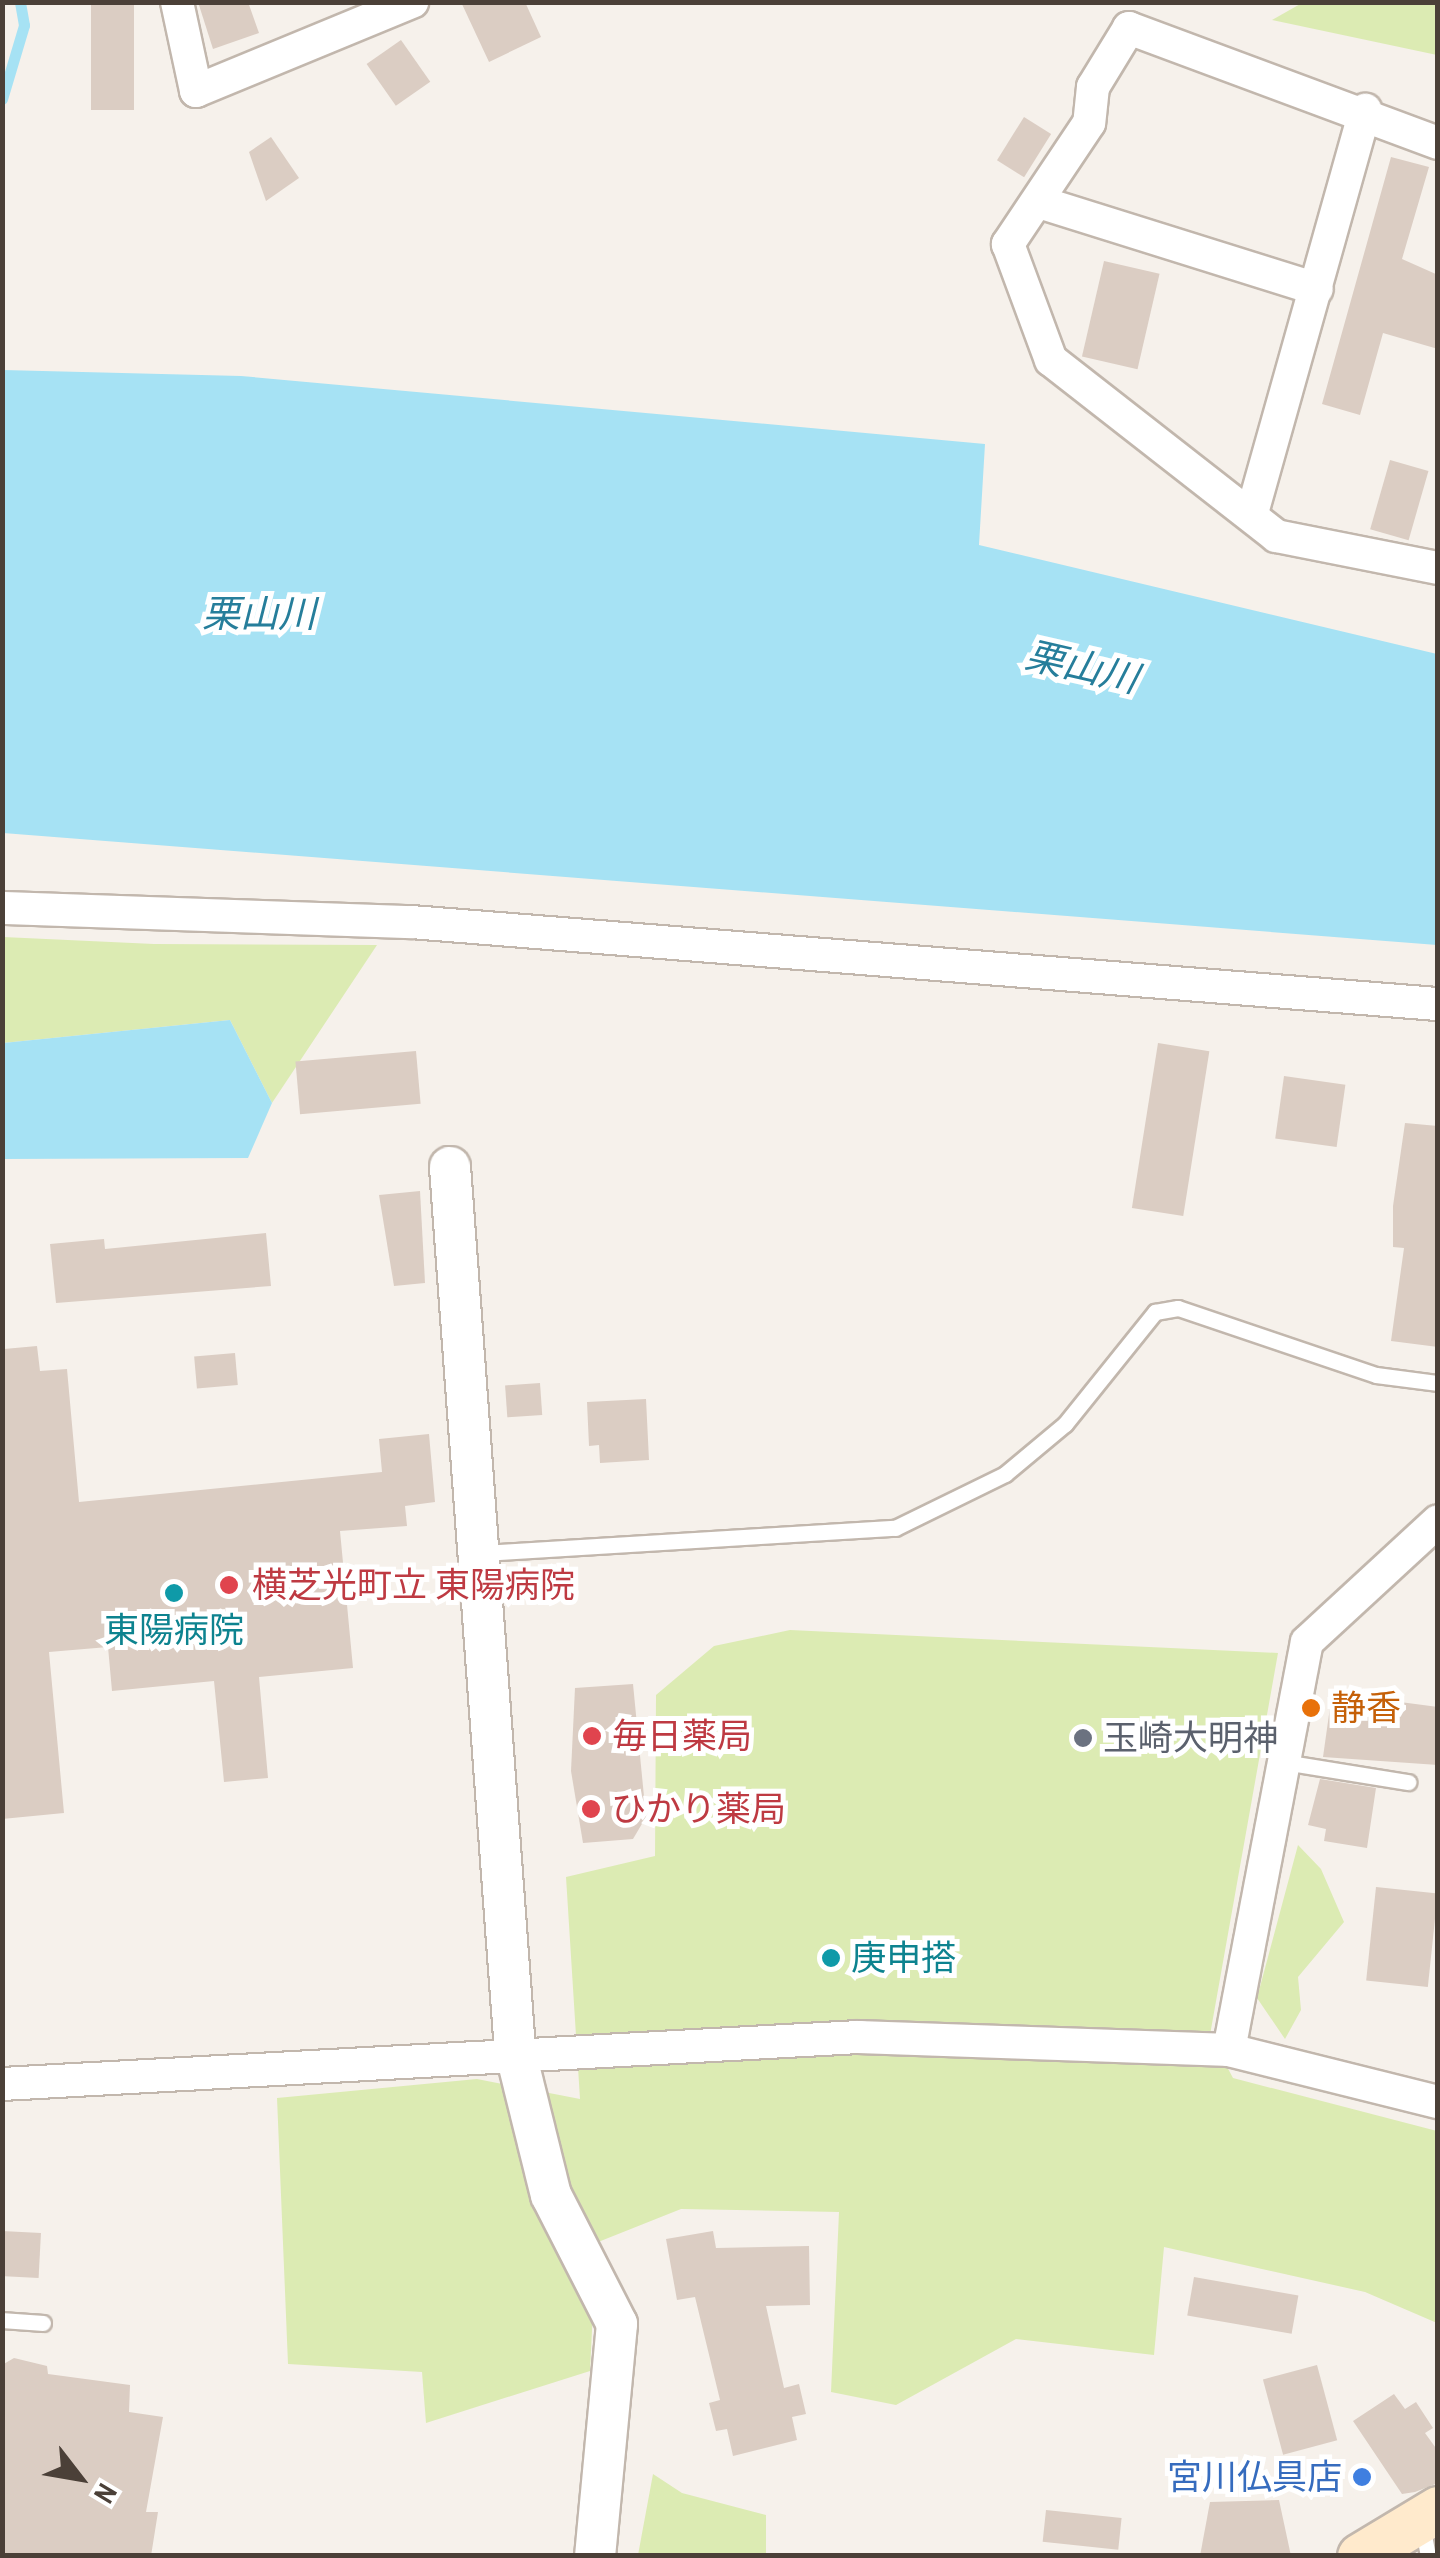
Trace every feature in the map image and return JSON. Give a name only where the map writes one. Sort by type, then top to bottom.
[{"type":"main road","points":[[1360,2556],[1429,2528]]},
{"type":"street","points":[[177,2],[196,92],[412,2]]},
{"type":"street","points":[[1436,561],[1276,536],[1252,513],[1051,360],[1008,244],[1089,124],[1094,87],[1129,28],[1365,110],[1438,143]]},
{"type":"street","points":[[1252,513],[1365,110]]},
{"type":"street","points":[[1039,202],[1317,289]]},
{"type":"street","points":[[2,908],[411,922],[1438,1004]]},
{"type":"street","points":[[450,1167],[515,2050],[550,2195],[616,2324],[595,2556]]},
{"type":"street","points":[[1229,2050],[1306,1642],[1438,1521]]},
{"type":"street","points":[[2,2084],[515,2050],[860,2037],[1229,2050],[1438,2102]]},
{"type":"lane","points":[[478,1554],[894,1528],[1006,1474],[1065,1424],[1155,1312],[1178,1308],[1376,1375],[1438,1383]]},
{"type":"lane","points":[[1282,1762],[1408,1782]]},
{"type":"lane","points":[[2,2320],[42,2322]]},
{"type":"green space","points":[[1302,3],[1437,3],[1437,55],[1272,20]]},
{"type":"green space","points":[[3,937],[154,944],[377,945],[272,1103],[230,1020],[3,1043]]},
{"type":"green space","points":[[790,1630],[1278,1653],[1210,2035],[1233,2078],[1437,2131],[1437,2323],[1365,2292],[1164,2247],[1154,2355],[1016,2339],[896,2405],[831,2392],[839,2212],[681,2209],[563,2256],[593,2309],[590,2371],[426,2423],[422,2372],[288,2364],[277,2098],[477,2079],[580,2099],[566,1877],[655,1856],[656,1695],[714,1646]]},
{"type":"green space","points":[[1298,1845],[1321,1869],[1344,1922],[1298,1977],[1301,2010],[1285,2039],[1257,1998]]},
{"type":"green space","points":[[653,2474],[682,2493],[766,2515],[766,2555],[638,2555]]},
{"type":"water","name":"栗山川","points":[[3,370],[241,376],[985,444],[979,545],[1437,654],[1437,945],[3,833]]},
{"type":"water","points":[[230,1020],[272,1103],[248,1158],[3,1159],[3,1043]]},
{"type":"building","points":[[91,2],[134,2],[134,110],[91,110]]},
{"type":"building","points":[[198,2],[248,2],[259,33],[213,49]]},
{"type":"building","points":[[461,2],[525,2],[541,37],[489,62]]},
{"type":"building","points":[[401,40],[430,82],[396,106],[367,64]]},
{"type":"building","points":[[1024,117],[1051,134],[1024,177],[997,160]]},
{"type":"building","points":[[271,137],[299,178],[266,201],[249,152]]},
{"type":"building","points":[[1391,157],[1429,167],[1402,259],[1438,275],[1438,349],[1383,333],[1360,415],[1322,404]]},
{"type":"building","points":[[1104,261],[1160,274],[1137,369],[1082,356]]},
{"type":"building","points":[[1390,460],[1428,471],[1409,540],[1370,529]]},
{"type":"building","points":[[1158,1043],[1209,1051],[1183,1216],[1132,1208]]},
{"type":"building","points":[[416,1051],[421,1104],[300,1114],[295,1062]]},
{"type":"building","points":[[1284,1076],[1345,1085],[1337,1147],[1275,1138]]},
{"type":"building","points":[[1405,1123],[1438,1126],[1438,1347],[1391,1341],[1404,1248],[1393,1247],[1393,1206]]},
{"type":"building","points":[[420,1191],[425,1283],[394,1286],[379,1195]]},
{"type":"building","points":[[266,1233],[271,1286],[56,1303],[50,1244],[104,1239],[105,1249]]},
{"type":"building","name":"東陽病院","points":[[37,1346],[40,1371],[67,1369],[79,1502],[382,1472],[379,1439],[429,1434],[435,1502],[405,1506],[407,1526],[340,1531],[353,1668],[259,1677],[268,1778],[224,1782],[214,1681],[112,1691],[108,1647],[49,1652],[64,1813],[2,1819],[4,1349]]},
{"type":"building","points":[[235,1353],[238,1385],[197,1388],[194,1357]]},
{"type":"building","points":[[540,1383],[542,1415],[507,1417],[505,1385]]},
{"type":"building","points":[[646,1399],[649,1460],[600,1463],[599,1445],[589,1446],[587,1402]]},
{"type":"building","points":[[633,1684],[646,1817],[633,1839],[583,1843],[571,1771],[575,1688]]},
{"type":"building","points":[[1332,1693],[1438,1707],[1438,1765],[1323,1757]]},
{"type":"building","points":[[1320,1779],[1376,1788],[1367,1848],[1324,1841],[1326,1829],[1308,1825]]},
{"type":"building","points":[[1376,1887],[1438,1893],[1428,1987],[1366,1980]]},
{"type":"building","points":[[2,2231],[41,2233],[39,2278],[2,2276]]},
{"type":"building","points":[[713,2231],[716,2248],[809,2246],[810,2305],[766,2306],[784,2388],[799,2384],[806,2414],[792,2417],[797,2440],[733,2456],[727,2429],[716,2431],[709,2403],[720,2400],[695,2297],[677,2300],[666,2239]]},
{"type":"building","points":[[1194,2277],[1298,2295],[1292,2334],[1187,2315]]},
{"type":"building","points":[[14,2358],[47,2366],[48,2374],[130,2385],[129,2412],[163,2417],[146,2512],[158,2512],[151,2556],[2,2556],[2,2365]]},
{"type":"building","points":[[1317,2365],[1337,2440],[1283,2455],[1263,2379]]},
{"type":"building","points":[[1394,2394],[1405,2409],[1416,2402],[1433,2428],[1425,2433],[1438,2451],[1438,2483],[1402,2494],[1353,2421]]},
{"type":"building","points":[[1279,2500],[1291,2556],[1200,2556],[1210,2502]]},
{"type":"building","points":[[1046,2510],[1122,2518],[1118,2550],[1043,2542]]},
{"type":"waterway","points":[[2,99],[24,25],[20,2]]},
{"type":"place","name":"横芝光町立 東陽病院","points":[[229,1585]]},
{"type":"place","name":"東陽病院","points":[[174,1593]]},
{"type":"place","name":"静香","points":[[1311,1708]]},
{"type":"place","name":"毎日薬局","points":[[592,1736]]},
{"type":"place","name":"玉崎大明神","points":[[1083,1738]]},
{"type":"place","name":"ひかり薬局","points":[[591,1809]]},
{"type":"place","name":"庚申搭","points":[[831,1958]]},
{"type":"place","name":"宮川仏具店","points":[[1362,2477]]}]
